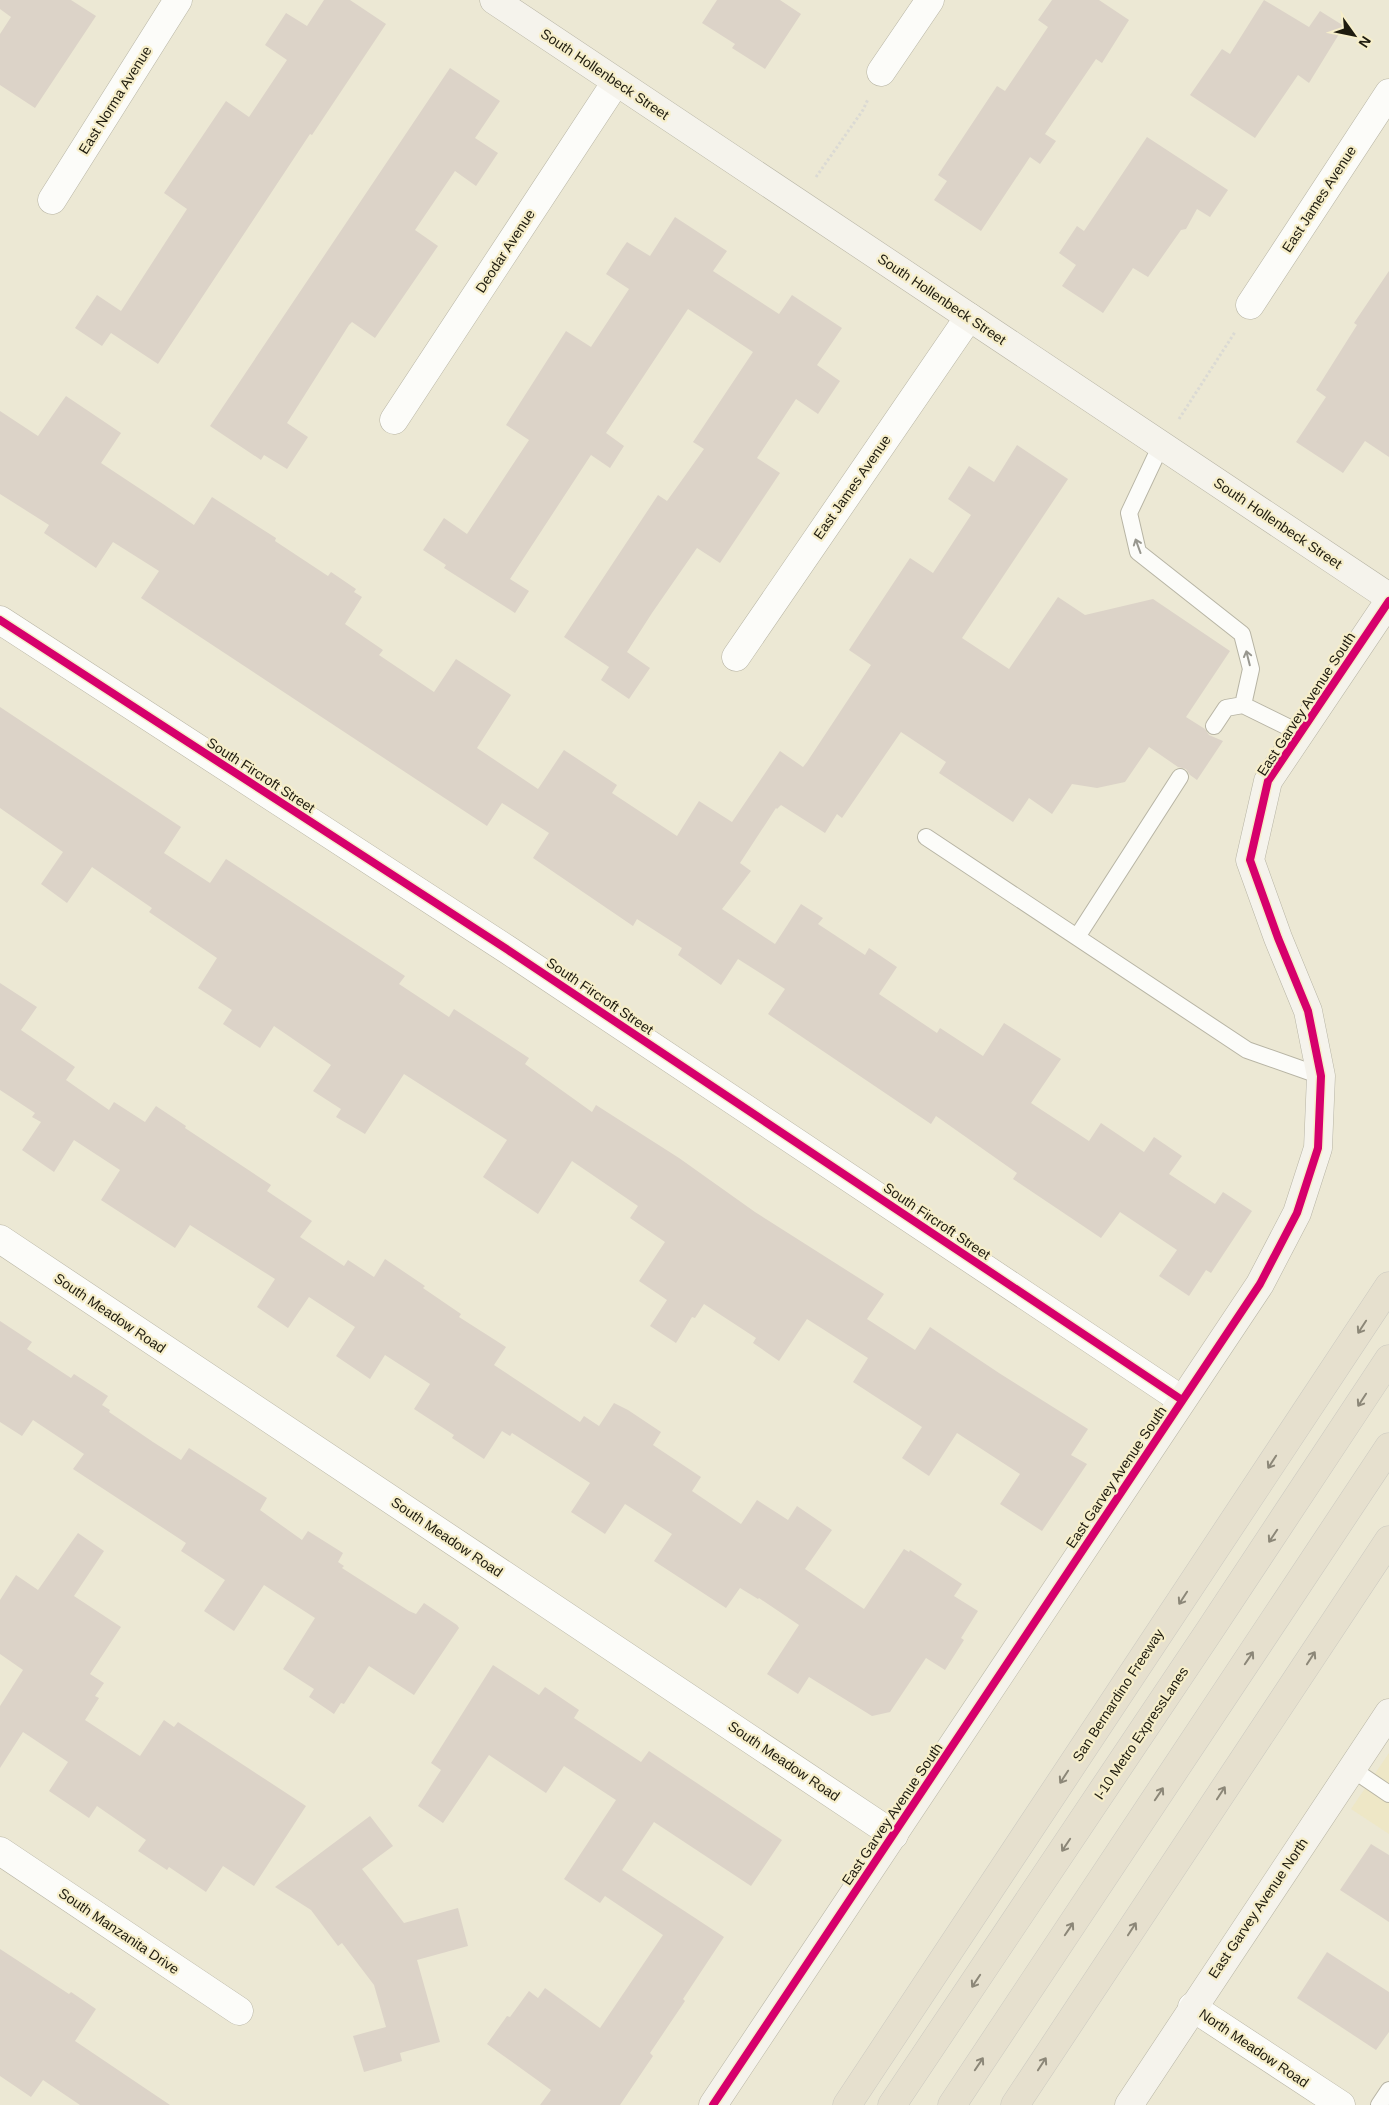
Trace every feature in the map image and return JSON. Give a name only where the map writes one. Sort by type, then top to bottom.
[{"type":"highway","name":"San Bernardino Freeway","points":[[847,2105],[1389,1286]]},
{"type":"highway","name":"I-10 Metro ExpressLanes","points":[[892,2105],[1221,1614],[1389,1359]]},
{"type":"highway","points":[[952,2105],[1389,1447]]},
{"type":"highway","points":[[1015,2105],[1389,1540]]},
{"type":"street","name":"East Norma Avenue","points":[[52,200],[178,0]]},
{"type":"street","name":"South Hollenbeck Street","points":[[494,0],[1389,597]]},
{"type":"street","points":[[881,72],[930,0]]},
{"type":"street","name":"Deodar Avenue","points":[[394,420],[616,82]]},
{"type":"street","name":"East James Avenue","points":[[1250,305],[1389,93]]},
{"type":"street","name":"East James Avenue","points":[[736,657],[969,317]]},
{"type":"street","name":"East Garvey Avenue South","points":[[713,2105],[1260,1284],[1297,1213],[1318,1148],[1321,1076],[1308,1011],[1278,938],[1250,860],[1268,781],[1389,601]]},
{"type":"street","name":"South Fircroft Street","points":[[0,620],[508,950],[1182,1400]]},
{"type":"street","name":"South Meadow Road","points":[[0,1240],[894,1834]]},
{"type":"street","name":"East Garvey Avenue North","points":[[1129,2105],[1192,2007],[1389,1713]]},
{"type":"street","name":"South Manzanita Drive","points":[[0,1851],[239,2011]]},
{"type":"street","name":"North Meadow Road","points":[[1192,2007],[1341,2105]]},
{"type":"lane","points":[[1161,445],[1129,513],[1138,552],[1242,634],[1251,669],[1243,705]]},
{"type":"lane","points":[[1214,726],[1226,708],[1243,705],[1300,733]]},
{"type":"lane","points":[[1077,937],[1180,777]]},
{"type":"lane","points":[[926,837],[1247,1050],[1321,1076]]},
{"type":"lane","points":[[1352,1769],[1389,1794]]},
{"type":"lane","points":[[1379,2105],[1389,2090]]},
{"type":"path","points":[[798,202],[863,110],[881,72]]},
{"type":"path","points":[[1161,445],[1224,351],[1250,305]]},
{"type":"shaded area","points":[[1389,1753],[1389,1834],[1351,1809]]},
{"type":"building","points":[[0,0],[71,0],[96,16],[35,108],[0,85],[0,34],[11,17],[0,9]]},
{"type":"building","points":[[324,0],[350,0],[386,24],[312,135],[310,134],[158,364],[111,333],[102,346],[75,328],[97,295],[121,311],[187,209],[164,193],[226,101],[249,117],[287,60],[265,45],[286,13],[307,26]]},
{"type":"building","points":[[717,0],[780,0],[801,14],[765,69],[732,48],[735,44],[702,23]]},
{"type":"building","points":[[1052,0],[1099,0],[1129,20],[1102,63],[1096,59],[1045,134],[1056,141],[1040,164],[1030,157],[981,231],[934,200],[947,181],[938,175],[997,86],[1005,91],[1048,27],[1038,20]]},
{"type":"building","points":[[1264,0],[1309,27],[1320,11],[1344,26],[1309,83],[1298,75],[1255,138],[1190,95],[1222,49],[1230,54]]},
{"type":"building","points":[[450,68],[500,101],[475,138],[498,153],[476,186],[455,171],[415,230],[438,246],[375,338],[352,322],[349,325],[287,423],[308,437],[287,469],[264,455],[261,460],[210,426]]},
{"type":"building","points":[[1147,137],[1228,190],[1210,217],[1197,209],[1186,229],[1181,230],[1148,277],[1133,268],[1103,313],[1062,286],[1076,265],[1059,253],[1077,226],[1084,231]]},
{"type":"building","points":[[675,217],[727,251],[713,271],[779,314],[792,295],[842,328],[817,365],[840,381],[818,414],[796,399],[757,458],[780,473],[720,563],[697,548],[652,613],[627,652],[650,668],[629,699],[601,680],[609,667],[564,637],[658,495],[667,501],[704,449],[693,442],[753,352],[688,309],[606,433],[624,446],[610,468],[591,455],[510,579],[529,591],[515,613],[444,568],[446,565],[423,550],[444,518],[467,534],[529,440],[506,425],[566,331],[591,347],[629,289],[606,274],[622,249],[627,242],[650,256]]},
{"type":"building","points":[[1389,271],[1389,457],[1365,441],[1343,473],[1296,442],[1326,397],[1316,390],[1357,325],[1354,323]]},
{"type":"building","points":[[66,396],[121,433],[101,463],[194,525],[212,497],[276,538],[275,541],[328,576],[331,572],[356,589],[354,592],[362,597],[345,624],[383,650],[379,655],[434,692],[456,659],[511,695],[477,748],[538,789],[564,750],[617,785],[612,793],[677,836],[699,801],[732,822],[780,751],[803,767],[807,762],[871,665],[849,650],[910,558],[933,573],[971,515],[948,499],[969,466],[994,482],[1017,445],[1068,479],[962,638],[1009,669],[1058,597],[1085,615],[1153,599],[1230,651],[1186,717],[1205,729],[1209,735],[1223,741],[1197,780],[1186,769],[1178,767],[1149,747],[1125,782],[1097,788],[1072,784],[1052,814],[1029,798],[1013,822],[939,773],[946,762],[901,732],[842,818],[837,814],[825,833],[781,805],[776,808],[740,863],[751,871],[722,909],[775,944],[801,904],[823,918],[818,924],[865,955],[869,948],[897,967],[879,994],[937,1033],[940,1028],[983,1056],[1004,1023],[1061,1059],[1031,1103],[1089,1141],[1101,1123],[1144,1152],[1154,1137],[1182,1156],[1169,1174],[1215,1204],[1223,1192],[1252,1211],[1211,1273],[1206,1270],[1189,1296],[1159,1276],[1177,1250],[1120,1212],[1101,1238],[1013,1179],[1017,1173],[936,1116],[931,1124],[768,1014],[785,989],[738,959],[721,985],[678,955],[682,948],[637,919],[633,926],[533,858],[549,833],[502,803],[487,826],[141,598],[159,571],[113,542],[96,568],[44,533],[49,525],[0,494],[0,411],[38,436]]},
{"type":"building","points":[[0,707],[181,827],[164,853],[210,883],[226,859],[405,976],[399,984],[449,1017],[454,1009],[529,1058],[525,1064],[592,1112],[596,1105],[679,1158],[755,1212],[884,1294],[867,1319],[915,1350],[930,1327],[1088,1429],[1071,1455],[1087,1464],[1042,1531],[1000,1504],[1020,1474],[957,1433],[929,1476],[902,1458],[922,1427],[853,1382],[868,1358],[807,1319],[779,1361],[753,1343],[756,1338],[704,1304],[695,1318],[692,1317],[676,1343],[650,1326],[667,1300],[639,1281],[665,1242],[630,1218],[638,1206],[572,1161],[538,1214],[483,1177],[507,1140],[404,1074],[365,1134],[336,1117],[341,1109],[313,1091],[331,1065],[274,1026],[260,1048],[223,1024],[232,1010],[198,988],[217,958],[149,912],[152,908],[92,867],[67,903],[41,884],[63,852],[0,808]]},
{"type":"building","points":[[0,983],[37,1007],[21,1030],[75,1067],[66,1080],[109,1110],[114,1102],[145,1122],[156,1106],[186,1126],[185,1128],[271,1185],[267,1191],[312,1221],[300,1237],[344,1266],[348,1260],[374,1277],[385,1259],[425,1286],[423,1288],[461,1314],[459,1317],[506,1347],[494,1365],[580,1422],[584,1416],[599,1426],[614,1403],[661,1432],[653,1445],[701,1477],[692,1491],[741,1524],[757,1500],[788,1520],[797,1506],[832,1530],[805,1569],[864,1609],[904,1549],[909,1552],[910,1550],[962,1584],[954,1596],[978,1611],[961,1638],[964,1640],[945,1670],[926,1658],[890,1712],[872,1716],[809,1677],[798,1694],[767,1674],[799,1625],[759,1598],[740,1588],[726,1608],[654,1561],[672,1534],[625,1504],[605,1534],[571,1512],[590,1483],[512,1433],[510,1436],[502,1431],[484,1459],[452,1438],[454,1435],[414,1409],[430,1384],[385,1355],[370,1379],[336,1356],[355,1327],[309,1297],[288,1328],[257,1307],[275,1279],[190,1225],[175,1248],[101,1200],[120,1170],[74,1140],[54,1172],[22,1150],[41,1122],[32,1117],[35,1113],[0,1090]]},
{"type":"building","points":[[0,1321],[32,1342],[27,1349],[71,1378],[74,1374],[108,1396],[102,1405],[110,1410],[109,1412],[153,1442],[181,1460],[189,1448],[267,1498],[260,1510],[302,1540],[308,1531],[343,1553],[338,1562],[344,1566],[342,1568],[409,1611],[416,1614],[424,1603],[457,1625],[459,1628],[414,1695],[369,1666],[344,1704],[341,1703],[334,1714],[309,1697],[314,1689],[283,1669],[315,1618],[264,1585],[234,1631],[204,1611],[225,1580],[181,1551],[186,1543],[73,1469],[84,1454],[33,1420],[22,1436],[0,1422]]},
{"type":"building","points":[[78,1533],[104,1551],[74,1596],[121,1627],[90,1674],[104,1683],[95,1696],[99,1698],[85,1720],[140,1756],[164,1720],[174,1727],[178,1722],[306,1806],[254,1886],[223,1866],[206,1892],[169,1867],[167,1870],[138,1851],[146,1840],[97,1806],[89,1818],[49,1791],[68,1762],[23,1732],[0,1768],[0,1706],[23,1670],[0,1654],[0,1600],[16,1575],[38,1590]]},
{"type":"building","points":[[493,1665],[539,1695],[545,1687],[579,1710],[574,1718],[641,1762],[649,1751],[782,1840],[751,1886],[654,1822],[622,1870],[724,1937],[683,1999],[685,2001],[650,2053],[653,2056],[620,2105],[540,2105],[551,2090],[487,2044],[507,2016],[510,2017],[529,1991],[538,1998],[545,1988],[600,2028],[663,1935],[605,1896],[600,1903],[564,1879],[616,1800],[564,1766],[546,1793],[489,1755],[443,1823],[418,1806],[441,1770],[431,1763]]},
{"type":"building","points":[[370,1816],[393,1846],[362,1869],[404,1923],[458,1908],[468,1946],[417,1960],[440,2042],[400,2053],[402,2061],[364,2072],[353,2036],[386,2027],[374,1985],[342,1943],[338,1946],[311,1910],[275,1887]]},
{"type":"building","points":[[1371,1844],[1389,1855],[1389,1922],[1340,1890]]},
{"type":"building","points":[[0,1949],[69,1994],[71,1992],[96,2009],[75,2041],[170,2105],[80,2105],[43,2080],[31,2097],[0,2076]]},
{"type":"building","points":[[1327,1952],[1389,1992],[1389,2032],[1376,2050],[1297,1998]]},
{"type":"cycle path","points":[[713,2105],[1260,1284],[1297,1213],[1318,1148],[1321,1076],[1308,1011],[1278,938],[1250,860],[1268,781],[1389,601]]},
{"type":"cycle path","points":[[0,620],[508,950],[1182,1400]]}]
